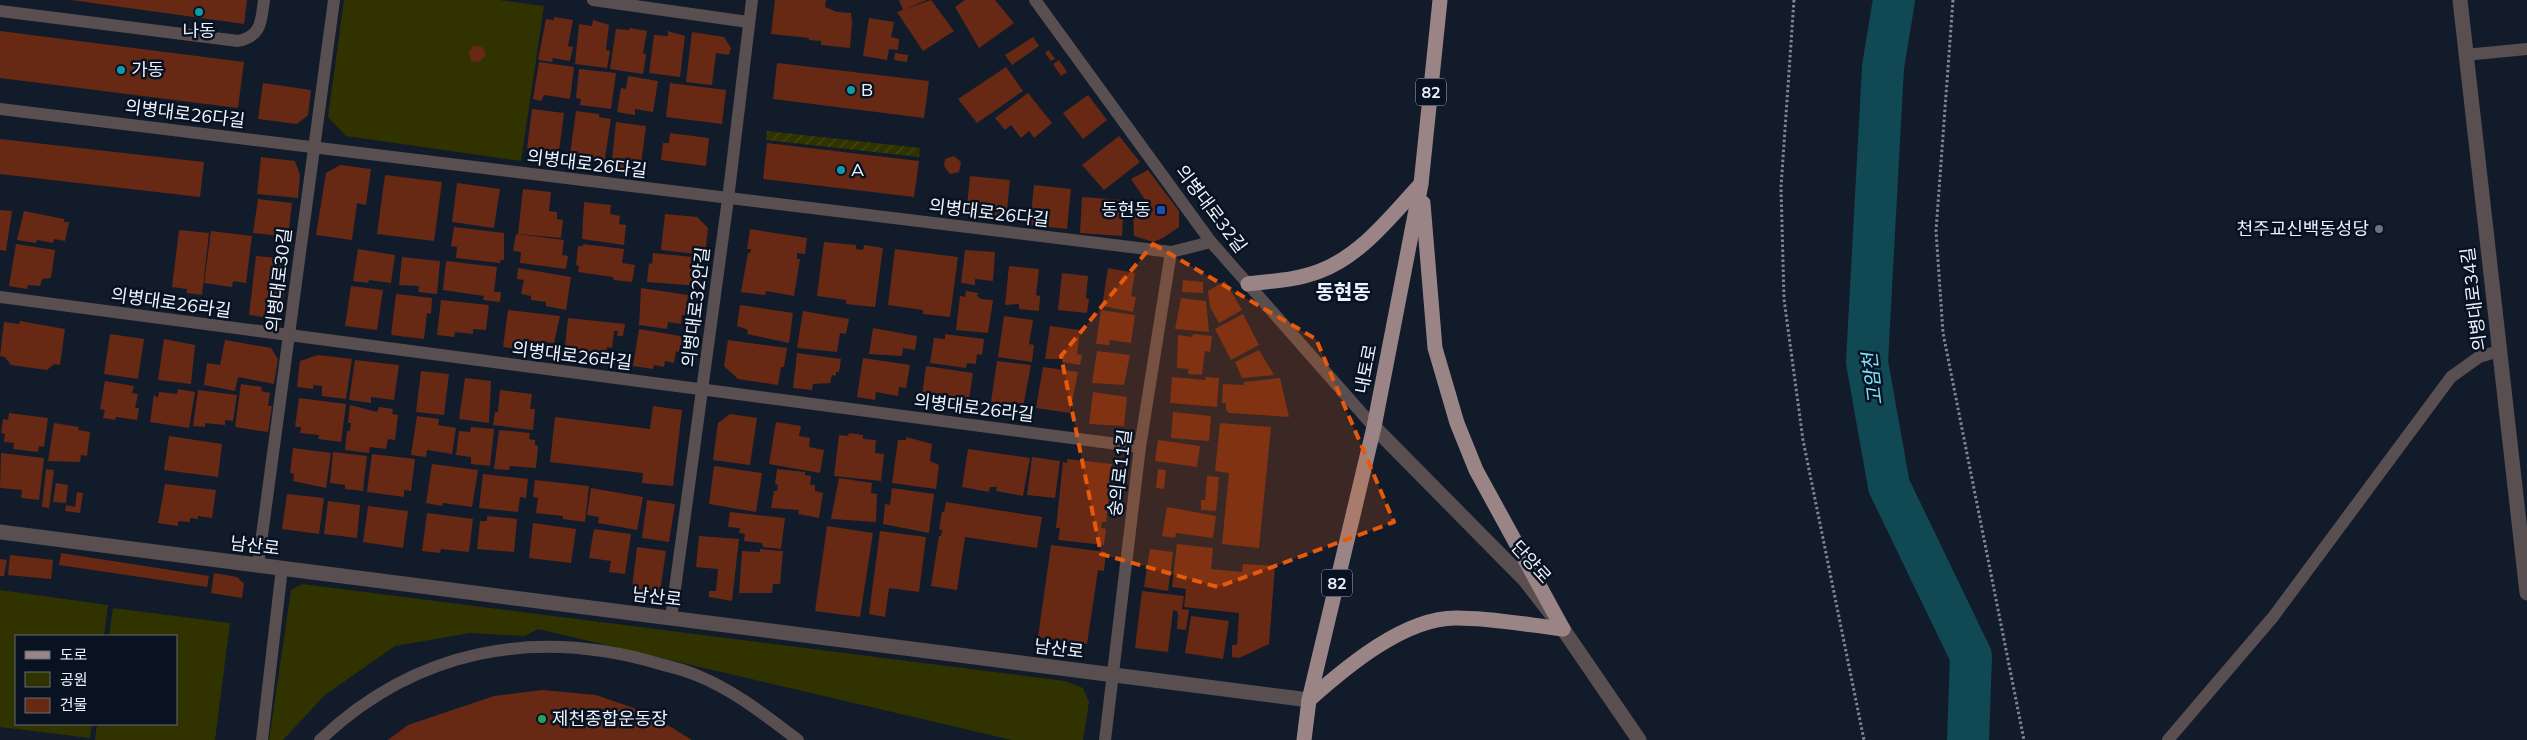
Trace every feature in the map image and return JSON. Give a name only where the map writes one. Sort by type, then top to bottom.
[{"type":"main road","name":"내토로","points":[[1304,740],[1309,700],[1374,427],[1421,184],[1440,0]]},
{"type":"main road","points":[[1248,284],[1300,277],[1332,266],[1356,251],[1421,184]]},
{"type":"main road","points":[[1421,184],[1435,348],[1457,423],[1476,470],[1563,629]]},
{"type":"main road","points":[[1309,700],[1352,662],[1398,635],[1433,621],[1456,618],[1563,629]]},
{"type":"street","name":"의병대로34길","points":[[2460,0],[2499,351],[2525,554],[2527,593]]},
{"type":"street","name":"단양로","points":[[1374,427],[1525,580],[1563,629],[1639,740]]},
{"type":"street","name":"남산로","points":[[0,532],[1309,700]]},
{"type":"lane","points":[[0,11],[238,41],[250,38],[257,31],[264,0]]},
{"type":"lane","name":"의병대로30길","points":[[258,565],[334,0]]},
{"type":"lane","points":[[593,0],[748,22]]},
{"type":"lane","name":"의병대로32안길","points":[[671,618],[703,390],[752,0]]},
{"type":"lane","name":"의병대로32길","points":[[1035,0],[1211,242],[1374,427]]},
{"type":"lane","points":[[2465,55],[2527,49]]},
{"type":"lane","name":"의병대로26다길","points":[[0,109],[1171,252]]},
{"type":"lane","points":[[1171,252],[1211,242]]},
{"type":"lane","name":"숭의로11길","points":[[1105,740],[1140,447],[1171,252]]},
{"type":"lane","name":"의병대로26라길","points":[[0,297],[290,337],[1140,447]]},
{"type":"lane","points":[[2168,740],[2273,616],[2451,377],[2479,357],[2499,351]]},
{"type":"lane","points":[[262,740],[282,568]]},
{"type":"lane","points":[[320,740],[336,725],[387,688],[415,674],[445,663],[488,652],[533,646],[577,647],[631,655],[697,675],[746,701],[798,740]]},
{"type":"path","points":[[1794,0],[1780,187],[1784,300],[1802,440],[1864,740]]},
{"type":"path","points":[[1953,0],[1936,231],[1943,333],[2024,740]]},
{"type":"highlighted area","points":[[1153,244],[1316,339],[1394,522],[1218,587],[1101,554],[1061,356]]},
{"type":"green space","points":[[344,0],[499,0],[544,6],[521,161],[346,136],[328,117]]},
{"type":"green space","points":[[767,131],[920,148],[919,157],[766,140]]},
{"type":"green space","points":[[302,584],[1065,681],[1083,688],[1089,702],[1083,740],[1012,740],[538,629],[525,636],[470,633],[395,646],[325,695],[283,740],[269,740],[291,590]]},
{"type":"green space","points":[[0,590],[108,605],[104,635],[15,635],[15,725],[92,725],[90,738],[0,727]]},
{"type":"green space","points":[[113,608],[230,623],[215,740],[95,740],[97,725],[178,725],[178,635],[109,635]]},
{"type":"building","name":"나동","points":[[71,0],[247,0],[244,24]]},
{"type":"building","points":[[775,0],[826,0],[825,7],[837,12],[851,13],[850,48],[821,45],[821,41],[809,40],[809,38],[771,34]]},
{"type":"building","points":[[899,0],[927,0],[903,10]]},
{"type":"building","points":[[931,0],[954,31],[923,51],[897,12]]},
{"type":"building","points":[[965,0],[995,0],[1014,23],[979,48],[955,7]]},
{"type":"building","points":[[554,17],[573,20],[568,46],[573,47],[570,61],[553,58],[552,62],[538,60],[546,19],[554,20]]},
{"type":"building","points":[[869,18],[894,22],[891,37],[899,39],[898,50],[889,49],[887,60],[863,56]]},
{"type":"building","points":[[593,20],[609,25],[606,50],[610,51],[607,68],[575,64],[579,24],[592,26]]},
{"type":"building","points":[[630,28],[647,31],[643,53],[646,55],[643,74],[610,69],[616,29],[629,30]]},
{"type":"building","name":"가동","points":[[0,31],[244,62],[238,108],[0,78]]},
{"type":"building","points":[[668,31],[685,36],[680,77],[649,73],[654,35],[668,36]]},
{"type":"building","points":[[692,32],[724,37],[731,48],[729,55],[716,53],[712,85],[686,82]]},
{"type":"building","points":[[1033,37],[1039,46],[1012,65],[1005,55]]},
{"type":"building","points":[[473,45],[482,47],[486,55],[479,62],[471,61],[469,52]]},
{"type":"building","points":[[1049,50],[1055,59],[1051,61],[1045,53]]},
{"type":"building","points":[[895,53],[908,55],[907,62],[894,60]]},
{"type":"building","points":[[1059,60],[1067,72],[1061,76],[1053,64]]},
{"type":"building","points":[[539,62],[574,67],[570,99],[544,95],[541,101],[533,99]]},
{"type":"building","name":"B","points":[[777,63],[929,81],[924,118],[773,99]]},
{"type":"building","points":[[1006,67],[1023,91],[977,123],[958,99]]},
{"type":"building","points":[[579,69],[616,73],[611,109],[580,105],[581,99],[576,98]]},
{"type":"building","points":[[628,76],[658,81],[653,112],[635,109],[635,115],[617,112],[621,88],[626,89]]},
{"type":"building","points":[[263,83],[311,90],[308,115],[297,124],[258,119]]},
{"type":"building","points":[[670,83],[726,90],[722,124],[666,117]]},
{"type":"building","points":[[1028,93],[1052,123],[1034,138],[1029,131],[1021,138],[1011,125],[1005,130],[995,118]]},
{"type":"building","points":[[1088,95],[1107,120],[1083,139],[1063,113]]},
{"type":"building","points":[[532,109],[564,113],[558,159],[540,157],[541,150],[527,148]]},
{"type":"building","points":[[576,111],[599,114],[599,117],[611,119],[604,164],[586,161],[587,157],[570,155]]},
{"type":"building","points":[[616,122],[646,126],[640,172],[611,168]]},
{"type":"building","points":[[670,133],[709,138],[706,166],[661,160],[663,143],[669,143]]},
{"type":"building","points":[[1119,136],[1140,162],[1104,190],[1082,165]]},
{"type":"building","points":[[0,139],[204,162],[200,197],[0,174]]},
{"type":"building","name":"A","points":[[767,143],[919,161],[914,197],[763,179]]},
{"type":"building","points":[[954,156],[961,162],[959,172],[950,174],[944,166],[945,159]]},
{"type":"building","points":[[261,157],[295,161],[300,175],[298,198],[257,194]]},
{"type":"building","points":[[340,165],[371,169],[366,205],[357,203],[352,240],[316,235],[326,173]]},
{"type":"building","points":[[1148,170],[1179,211],[1179,227],[1163,238],[1153,242],[1134,236],[1133,211],[1146,201],[1131,179]]},
{"type":"building","points":[[385,175],[442,182],[434,241],[377,234]]},
{"type":"building","points":[[970,176],[1010,180],[1006,220],[966,216]]},
{"type":"building","points":[[457,183],[500,189],[494,228],[452,222]]},
{"type":"building","points":[[1034,185],[1071,189],[1067,229],[1030,225]]},
{"type":"building","points":[[523,189],[551,192],[549,211],[557,212],[557,219],[563,220],[561,238],[518,234]]},
{"type":"building","points":[[1082,197],[1124,200],[1122,236],[1080,233]]},
{"type":"building","points":[[258,199],[292,203],[288,237],[253,233]]},
{"type":"building","points":[[584,202],[611,205],[610,214],[620,216],[619,224],[626,225],[624,245],[582,239]]},
{"type":"building","points":[[0,210],[12,211],[6,251],[0,250]]},
{"type":"building","points":[[24,211],[64,219],[64,222],[69,222],[65,241],[54,239],[53,243],[37,240],[36,243],[17,240]]},
{"type":"building","points":[[665,214],[697,217],[708,228],[705,255],[661,250]]},
{"type":"building","points":[[454,227],[504,233],[504,260],[501,260],[500,263],[456,258],[457,247],[451,246]]},
{"type":"building","points":[[750,229],[807,238],[805,254],[797,253],[797,259],[800,259],[794,296],[766,291],[765,295],[741,292],[748,253],[750,253],[751,249],[747,249]]},
{"type":"building","points":[[179,230],[209,233],[202,295],[187,293],[187,289],[172,287]]},
{"type":"building","points":[[211,231],[252,236],[246,283],[233,281],[232,287],[204,283]]},
{"type":"building","points":[[516,234],[564,240],[562,255],[568,256],[566,269],[520,263],[521,252],[513,251]]},
{"type":"building","points":[[824,242],[856,245],[856,249],[863,250],[864,245],[883,248],[875,307],[846,304],[846,300],[817,296]]},
{"type":"building","points":[[16,244],[55,250],[51,278],[42,279],[40,286],[28,285],[27,289],[9,286]]},
{"type":"building","points":[[583,244],[624,249],[622,263],[635,265],[632,282],[578,272],[579,266],[576,265],[578,246],[583,246]]},
{"type":"building","points":[[358,249],[395,255],[391,283],[369,280],[368,283],[353,281]]},
{"type":"building","points":[[895,249],[958,257],[950,317],[923,314],[923,310],[888,305]]},
{"type":"building","points":[[965,250],[995,252],[993,281],[975,279],[975,285],[961,283]]},
{"type":"building","points":[[653,253],[703,258],[700,286],[647,282],[649,263],[652,264]]},
{"type":"building","points":[[256,256],[288,259],[282,310],[270,318],[249,315]]},
{"type":"building","points":[[402,257],[440,261],[437,294],[418,292],[419,286],[399,285]]},
{"type":"building","points":[[446,261],[497,267],[494,292],[501,292],[500,302],[483,300],[484,296],[443,290]]},
{"type":"building","points":[[1009,266],[1039,269],[1036,295],[1040,296],[1039,311],[1019,309],[1019,304],[1005,305]]},
{"type":"building","points":[[518,268],[571,277],[566,310],[546,306],[546,302],[531,300],[531,296],[521,294],[524,280],[517,279]]},
{"type":"building","points":[[1108,268],[1135,273],[1131,296],[1136,297],[1133,312],[1102,306]]},
{"type":"building","points":[[1062,273],[1088,276],[1086,298],[1089,299],[1087,313],[1058,310]]},
{"type":"building","points":[[1183,280],[1203,282],[1203,293],[1182,292]]},
{"type":"building","points":[[1225,281],[1242,310],[1219,323],[1210,307],[1208,291]]},
{"type":"building","points":[[351,286],[383,290],[377,330],[345,326]]},
{"type":"building","points":[[641,288],[688,295],[685,315],[682,315],[681,324],[668,322],[667,329],[639,325]]},
{"type":"building","points":[[966,291],[978,293],[977,296],[981,299],[993,300],[988,333],[956,330],[960,296],[965,297]]},
{"type":"building","points":[[396,294],[432,298],[431,314],[427,313],[424,339],[391,335]]},
{"type":"building","points":[[1181,298],[1206,301],[1209,332],[1175,329]]},
{"type":"building","points":[[441,300],[489,305],[486,330],[473,329],[473,334],[455,332],[454,337],[437,335]]},
{"type":"building","points":[[740,305],[793,313],[789,343],[747,334],[748,330],[737,326]]},
{"type":"building","points":[[508,310],[560,316],[554,343],[544,342],[543,347],[525,345],[525,350],[503,347]]},
{"type":"building","points":[[1101,310],[1135,315],[1131,343],[1110,340],[1109,345],[1096,344]]},
{"type":"building","points":[[803,311],[849,319],[846,334],[840,333],[837,352],[797,348]]},
{"type":"building","points":[[1243,314],[1259,345],[1231,360],[1215,329]]},
{"type":"building","points":[[1004,316],[1033,320],[1029,344],[1034,345],[1032,362],[998,357]]},
{"type":"building","points":[[568,318],[625,324],[623,336],[617,336],[618,331],[614,331],[612,348],[607,347],[606,353],[578,351],[578,357],[564,356]]},
{"type":"building","points":[[20,321],[65,329],[60,365],[54,364],[47,370],[11,365],[5,357],[0,356],[4,322],[19,324]]},
{"type":"building","points":[[1050,326],[1080,330],[1077,354],[1082,355],[1080,365],[1062,362],[1063,359],[1045,359]]},
{"type":"building","points":[[873,328],[917,336],[915,350],[903,348],[902,356],[869,354]]},
{"type":"building","points":[[639,329],[686,337],[684,346],[680,345],[679,352],[676,351],[674,363],[665,361],[664,367],[654,365],[653,369],[633,366]]},
{"type":"building","points":[[110,334],[144,339],[138,379],[104,374]]},
{"type":"building","points":[[945,334],[984,339],[982,355],[977,354],[976,364],[967,363],[966,368],[930,363],[934,338],[945,339]]},
{"type":"building","points":[[1193,334],[1212,336],[1210,352],[1205,351],[1202,375],[1188,374],[1189,369],[1177,368],[1178,335],[1192,337]]},
{"type":"building","points":[[164,339],[195,345],[191,384],[158,380]]},
{"type":"building","points":[[225,340],[271,348],[278,359],[274,384],[238,377],[235,391],[204,385],[207,363],[220,365]]},
{"type":"building","points":[[728,340],[787,348],[784,367],[781,367],[778,385],[738,379],[724,366]]},
{"type":"building","points":[[1259,350],[1274,375],[1242,378],[1235,362]]},
{"type":"building","points":[[1097,351],[1130,355],[1124,385],[1092,383]]},
{"type":"building","points":[[797,353],[841,359],[839,372],[836,372],[836,376],[832,375],[830,383],[813,384],[812,390],[793,388]]},
{"type":"building","points":[[318,355],[352,359],[346,399],[322,396],[322,386],[313,385],[313,389],[297,387],[300,361]]},
{"type":"building","points":[[863,358],[910,365],[906,388],[899,387],[898,396],[876,392],[875,400],[857,397]]},
{"type":"building","points":[[355,360],[399,365],[394,400],[371,397],[371,403],[349,400]]},
{"type":"building","points":[[997,361],[1031,365],[1023,407],[991,402]]},
{"type":"building","points":[[926,366],[973,373],[969,399],[960,398],[959,404],[940,401],[939,405],[921,403]]},
{"type":"building","points":[[1043,367],[1078,372],[1070,413],[1036,408]]},
{"type":"building","points":[[421,371],[449,374],[444,415],[416,412]]},
{"type":"building","points":[[1172,377],[1205,380],[1206,377],[1219,378],[1217,407],[1170,403]]},
{"type":"building","points":[[465,378],[491,381],[489,423],[459,419]]},
{"type":"building","points":[[1280,378],[1289,417],[1229,413],[1226,410],[1226,403],[1222,403],[1223,384],[1244,385],[1244,382]]},
{"type":"building","points":[[105,381],[134,386],[132,393],[138,394],[135,408],[139,408],[137,420],[116,417],[115,420],[103,418],[105,410],[100,409]]},
{"type":"building","points":[[241,384],[262,387],[261,391],[270,393],[268,406],[272,406],[268,432],[235,427]]},
{"type":"building","points":[[178,389],[195,392],[189,428],[150,422],[154,395],[158,398],[159,392],[177,394]]},
{"type":"building","points":[[198,390],[237,395],[233,421],[225,420],[225,425],[205,423],[205,427],[193,426]]},
{"type":"building","points":[[500,390],[532,394],[530,409],[535,409],[533,430],[493,425],[495,412],[498,412]]},
{"type":"building","points":[[1093,392],[1127,397],[1124,426],[1089,424]]},
{"type":"building","points":[[299,398],[346,404],[341,442],[318,439],[319,435],[300,433],[301,427],[295,427]]},
{"type":"building","points":[[350,405],[377,412],[379,407],[393,409],[392,414],[398,415],[395,440],[388,439],[386,449],[370,447],[369,453],[345,450],[347,431],[350,431],[351,423],[348,423]]},
{"type":"building","points":[[653,406],[682,410],[673,486],[642,483],[643,473],[550,462],[555,417],[650,429]]},
{"type":"building","points":[[1173,412],[1211,416],[1209,441],[1171,438]]},
{"type":"building","points":[[9,413],[48,418],[44,447],[39,446],[38,452],[13,449],[14,443],[4,442],[5,434],[1,433],[3,419],[8,420]]},
{"type":"building","points":[[730,414],[757,418],[750,465],[713,460],[718,423]]},
{"type":"building","points":[[417,416],[439,419],[438,425],[456,428],[452,454],[427,450],[426,457],[411,455]]},
{"type":"building","points":[[776,422],[801,426],[799,436],[810,438],[809,447],[824,450],[820,473],[769,464]]},
{"type":"building","points":[[54,423],[79,427],[78,430],[90,432],[87,456],[81,455],[80,462],[48,461]]},
{"type":"building","points":[[1220,423],[1271,427],[1259,548],[1222,544],[1229,473],[1215,471]]},
{"type":"building","points":[[471,427],[494,429],[490,466],[471,464],[471,457],[456,455],[459,431],[470,432]]},
{"type":"building","points":[[499,430],[530,433],[529,439],[535,440],[535,445],[538,446],[536,468],[510,466],[509,470],[494,469]]},
{"type":"building","points":[[849,433],[863,435],[863,439],[876,440],[875,453],[884,454],[881,481],[834,476],[839,435],[848,436]]},
{"type":"building","points":[[169,436],[222,444],[218,477],[164,470]]},
{"type":"building","points":[[906,437],[932,444],[930,461],[939,465],[936,489],[892,483],[898,440],[906,440]]},
{"type":"building","points":[[1158,440],[1200,446],[1197,467],[1155,461]]},
{"type":"building","points":[[293,448],[331,453],[326,488],[293,481],[294,474],[290,473]]},
{"type":"building","points":[[968,449],[1030,458],[1023,496],[996,491],[997,487],[990,487],[989,492],[962,487]]},
{"type":"building","points":[[333,452],[367,456],[363,491],[345,489],[345,485],[330,483]]},
{"type":"building","points":[[1,453],[44,458],[39,500],[21,498],[22,490],[0,488]]},
{"type":"building","points":[[372,454],[415,459],[411,491],[404,490],[404,497],[367,492]]},
{"type":"building","points":[[1032,457],[1060,461],[1055,498],[1027,495]]},
{"type":"building","points":[[1067,459],[1112,464],[1106,522],[1102,522],[1101,528],[1106,529],[1104,545],[1058,540],[1060,528],[1056,528],[1063,462],[1067,463]]},
{"type":"building","points":[[432,464],[478,470],[472,507],[443,503],[442,506],[426,503]]},
{"type":"building","points":[[714,466],[762,473],[756,512],[709,504]]},
{"type":"building","points":[[46,469],[54,470],[49,508],[42,507]]},
{"type":"building","points":[[777,469],[805,472],[805,475],[811,476],[810,485],[815,485],[815,491],[823,493],[819,518],[798,514],[799,510],[771,508],[774,491],[777,491],[778,485],[775,484]]},
{"type":"building","points":[[1158,469],[1166,470],[1164,489],[1156,488]]},
{"type":"building","points":[[483,474],[528,479],[526,498],[520,497],[518,512],[479,508]]},
{"type":"building","points":[[1207,476],[1219,477],[1216,511],[1201,510],[1201,500],[1205,500]]},
{"type":"building","points":[[839,478],[872,483],[871,493],[877,494],[876,522],[831,519]]},
{"type":"building","points":[[535,480],[589,486],[585,522],[563,519],[563,516],[536,513],[538,498],[533,497]]},
{"type":"building","points":[[56,483],[68,485],[66,503],[53,502]]},
{"type":"building","points":[[165,484],[216,490],[212,518],[198,516],[198,519],[190,518],[190,522],[178,521],[178,526],[158,523]]},
{"type":"building","points":[[591,488],[643,497],[637,530],[598,523],[599,517],[587,515]]},
{"type":"building","points":[[892,488],[934,494],[929,533],[883,524],[885,504],[890,505]]},
{"type":"building","points":[[77,492],[83,493],[80,513],[65,511],[66,505],[75,507]]},
{"type":"building","points":[[287,494],[324,498],[319,534],[282,529]]},
{"type":"building","points":[[647,500],[675,504],[669,542],[642,538]]},
{"type":"building","points":[[328,501],[360,505],[357,538],[324,534]]},
{"type":"building","points":[[946,502],[1042,517],[1037,548],[965,537],[957,590],[931,586],[939,536],[941,536],[942,530],[939,529],[942,512],[944,512]]},
{"type":"building","points":[[368,506],[408,511],[403,548],[363,542]]},
{"type":"building","points":[[1167,507],[1216,516],[1213,538],[1176,533],[1175,538],[1162,536]]},
{"type":"building","points":[[730,512],[785,518],[781,549],[763,547],[762,543],[744,541],[745,534],[739,533],[740,528],[728,527]]},
{"type":"building","points":[[427,513],[473,519],[469,552],[441,549],[440,553],[422,551]]},
{"type":"building","points":[[487,516],[517,519],[514,552],[477,549],[480,521],[487,521]]},
{"type":"building","points":[[533,523],[576,529],[571,563],[529,558]]},
{"type":"building","points":[[827,526],[873,533],[860,617],[815,611]]},
{"type":"building","points":[[594,529],[631,534],[625,574],[609,572],[611,561],[589,558]]},
{"type":"building","points":[[880,531],[926,537],[919,592],[889,588],[885,617],[869,614]]},
{"type":"building","points":[[699,536],[739,539],[732,601],[709,597],[709,591],[716,591],[718,569],[696,567]]},
{"type":"building","points":[[1177,544],[1213,548],[1211,569],[1242,572],[1243,564],[1275,566],[1269,644],[1239,658],[1232,657],[1232,645],[1237,645],[1239,613],[1184,607],[1186,589],[1172,587]]},
{"type":"building","points":[[1051,545],[1106,552],[1104,571],[1098,570],[1087,644],[1038,637]]},
{"type":"building","points":[[637,547],[666,551],[660,592],[632,588]]},
{"type":"building","points":[[760,549],[783,551],[780,584],[773,584],[772,593],[739,593],[742,551],[760,552]]},
{"type":"building","points":[[1150,549],[1173,552],[1168,591],[1144,587]]},
{"type":"building","points":[[61,553],[209,576],[207,587],[59,565]]},
{"type":"building","points":[[10,555],[53,560],[51,579],[8,575]]},
{"type":"building","points":[[0,559],[7,560],[4,576],[0,576]]},
{"type":"building","points":[[214,573],[237,577],[244,584],[242,598],[211,593]]},
{"type":"building","points":[[1142,591],[1184,596],[1182,609],[1189,610],[1186,630],[1177,629],[1178,615],[1177,611],[1173,610],[1168,652],[1135,648]]},
{"type":"building","points":[[1191,616],[1229,621],[1223,659],[1185,653]]},
{"type":"building","name":"제천종합운동장","points":[[542,690],[596,695],[648,713],[692,740],[388,740],[408,725],[494,696]]},
{"type":"waterway","name":"고암천","points":[[1894,0],[1883,67],[1867,362],[1889,486],[1971,656],[1968,740]]},
{"type":"place","name":"나동","points":[[199,12]]},
{"type":"place","name":"가동","points":[[121,70]]},
{"type":"place","name":"B","points":[[851,90]]},
{"type":"place","name":"A","points":[[841,170]]},
{"type":"place","name":"동현동","points":[[1161,210]]},
{"type":"place","name":"천주교신백동성당","points":[[2379,229]]},
{"type":"place","name":"제천종합운동장","points":[[542,719]]},
{"type":"district","name":"동현동","points":[[1343,292]]}]
